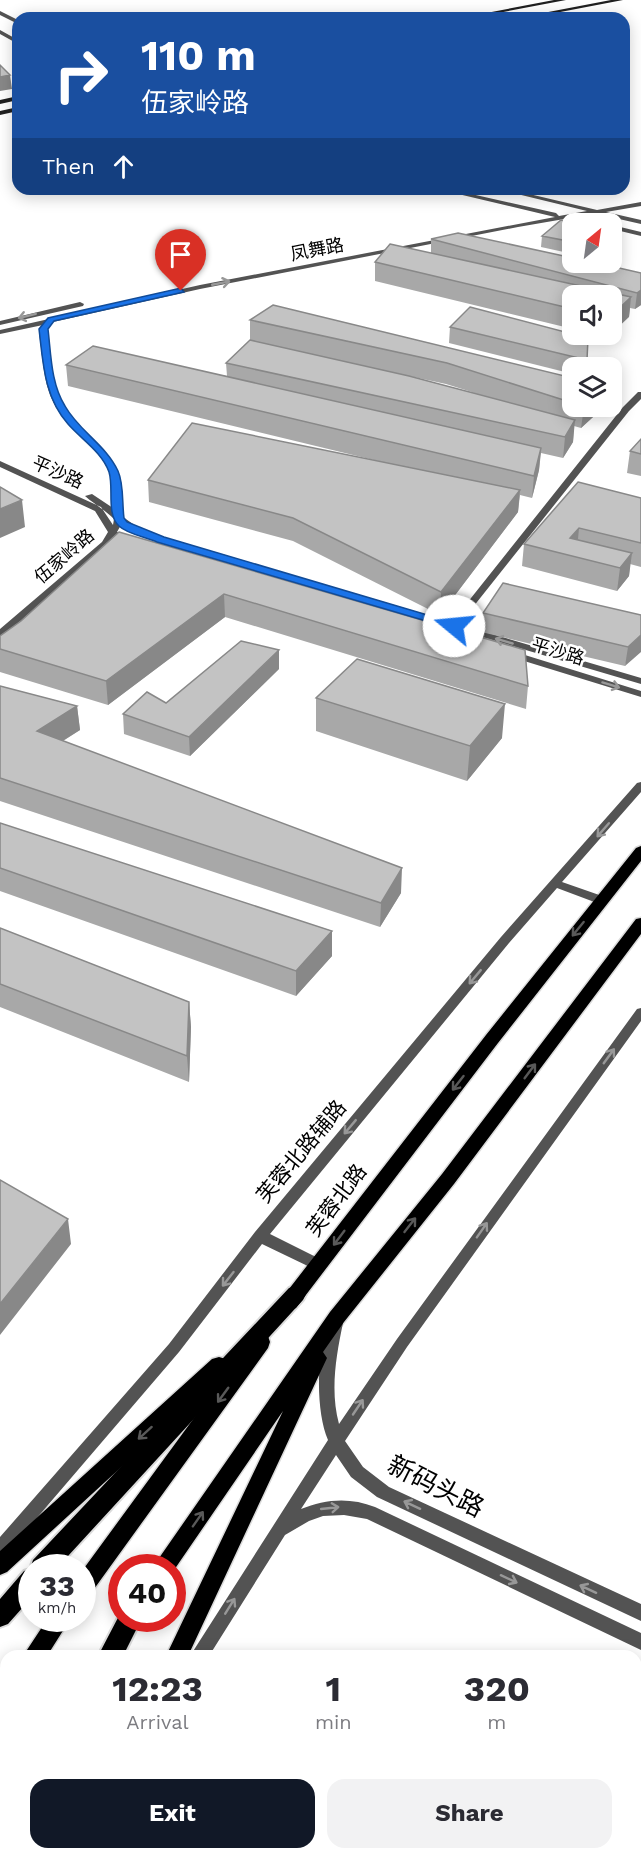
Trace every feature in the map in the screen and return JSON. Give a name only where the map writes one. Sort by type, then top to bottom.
[{"type":"highway","points":[[54,1554],[296,1294]]},
{"type":"highway","points":[[0,1616],[18,1595]]},
{"type":"highway","points":[[113,1650],[123,1632]]},
{"type":"main road","points":[[496,12],[563,0]]},
{"type":"main road","points":[[553,12],[620,0]]},
{"type":"main road","name":"芙蓉北路","points":[[96,1570],[296,1294],[641,851]]},
{"type":"main road","points":[[174,1554],[337,1317],[455,1170],[641,923]]},
{"type":"main road","points":[[0,1564],[296,1294]]},
{"type":"main road","points":[[180,1650],[337,1317]]},
{"type":"main road","points":[[38,1650],[51,1632]]},
{"type":"main road","points":[[107,1650],[120,1632]]},
{"type":"street","points":[[467,195],[562,216]]},
{"type":"street","points":[[527,195],[641,222]]},
{"type":"street","name":"凤舞路","points":[[147,290],[641,197]]},
{"type":"street","name":"凤舞路","points":[[591,213],[641,204]]},
{"type":"street","name":"凤舞路","points":[[0,332],[212,284],[562,218]]},
{"type":"street","points":[[622,229],[641,234]]},
{"type":"street","points":[[0,323],[91,302]]},
{"type":"street","name":"伍家岭路","points":[[0,634],[105,544],[113,533],[119,518],[114,473],[102,452],[69,420],[58,404],[50,379],[43,334],[51,320]]},
{"type":"street","points":[[451,630],[626,409],[641,394]]},
{"type":"street","name":"平沙路","points":[[0,455],[100,501],[130,529],[451,630],[641,694]]},
{"type":"street","name":"平沙路","points":[[0,464],[98,509],[113,533],[451,630],[641,681]]},
{"type":"street","name":"芙蓉北路辅路","points":[[0,1549],[174,1348],[260,1236],[505,940],[641,785]]},
{"type":"street","points":[[556,884],[601,900]]},
{"type":"street","points":[[203,1650],[336,1440],[506,1197],[641,1012]]},
{"type":"street","points":[[260,1236],[319,1265]]},
{"type":"street","name":"新码头路","points":[[337,1317],[327,1360],[327,1396],[331,1427],[336,1440],[355,1470],[382,1492],[641,1613]]},
{"type":"street","points":[[278,1531],[304,1514],[325,1507],[347,1506],[369,1512],[641,1642]]},
{"type":"building","points":[[0,65],[10,75],[0,77]]},
{"type":"building","points":[[561,220],[562,220],[562,240],[542,236]]},
{"type":"building","points":[[458,233],[562,256],[562,273],[622,273],[622,269],[641,273],[641,290],[637,293],[622,289],[622,285],[606,285],[431,239]]},
{"type":"building","points":[[390,244],[576,285],[562,285],[562,306],[375,262]]},
{"type":"building","points":[[622,295],[631,297],[622,306]]},
{"type":"building","points":[[273,305],[562,375],[562,400],[447,363],[250,320]]},
{"type":"building","points":[[470,307],[562,331],[562,345],[588,345],[587,357],[575,357],[450,327]]},
{"type":"building","points":[[250,340],[409,376],[575,420],[565,437],[226,363]]},
{"type":"building","points":[[93,346],[541,448],[534,476],[66,365]]},
{"type":"building","points":[[192,423],[520,490],[441,592],[293,518],[148,480]]},
{"type":"building","points":[[641,439],[641,454],[630,451]]},
{"type":"building","points":[[578,482],[641,498],[641,543],[579,528],[570,538],[632,553],[620,568],[524,544]]},
{"type":"building","points":[[0,487],[22,500],[0,509]]},
{"type":"building","points":[[119,532],[525,650],[528,686],[224,594],[106,681],[0,649],[0,636],[21,621]]},
{"type":"building","points":[[503,583],[641,615],[641,635],[628,647],[483,613]]},
{"type":"building","points":[[241,641],[279,650],[189,737],[123,714],[147,692],[166,703]]},
{"type":"building","points":[[357,659],[505,704],[470,746],[316,698]]},
{"type":"building","points":[[0,686],[77,706],[37,731],[402,868],[381,903],[0,778]]},
{"type":"building","points":[[0,823],[332,931],[296,971],[0,868]]},
{"type":"building","points":[[0,928],[189,1002],[187,1056],[0,984]]},
{"type":"building","points":[[0,1180],[68,1219],[0,1304]]},
{"type":"route","points":[[181,291],[105,306],[51,320],[44,329],[50,379],[58,404],[69,420],[102,452],[114,473],[119,518],[123,524],[140,533],[454,626]]}]
